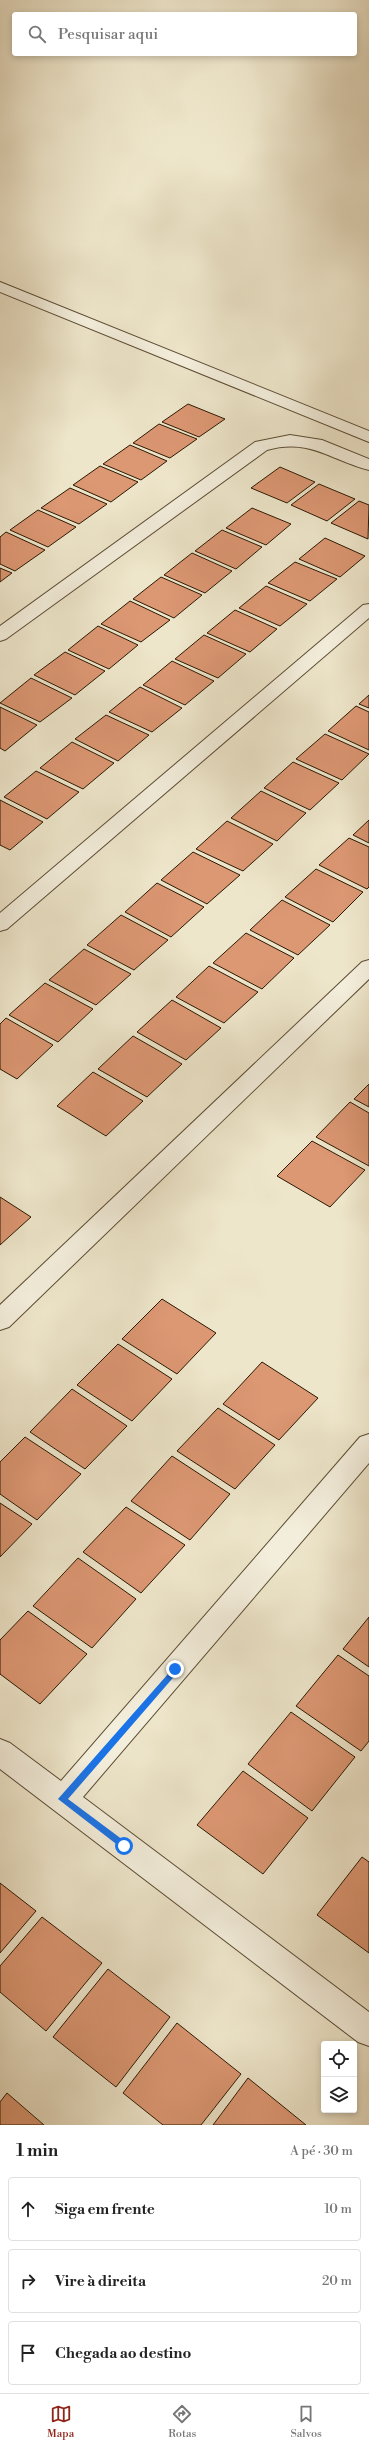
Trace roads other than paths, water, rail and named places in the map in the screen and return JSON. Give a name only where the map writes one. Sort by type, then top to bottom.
[{"type":"street","points":[[0,287],[369,437]]},
{"type":"street","points":[[0,634],[261,446],[288,439],[305,440],[369,465]]},
{"type":"street","points":[[0,924],[369,609]]},
{"type":"street","points":[[0,1320],[369,967]]},
{"type":"street","points":[[62,1799],[369,1445]]},
{"type":"street","points":[[0,1752],[369,2031]]}]
